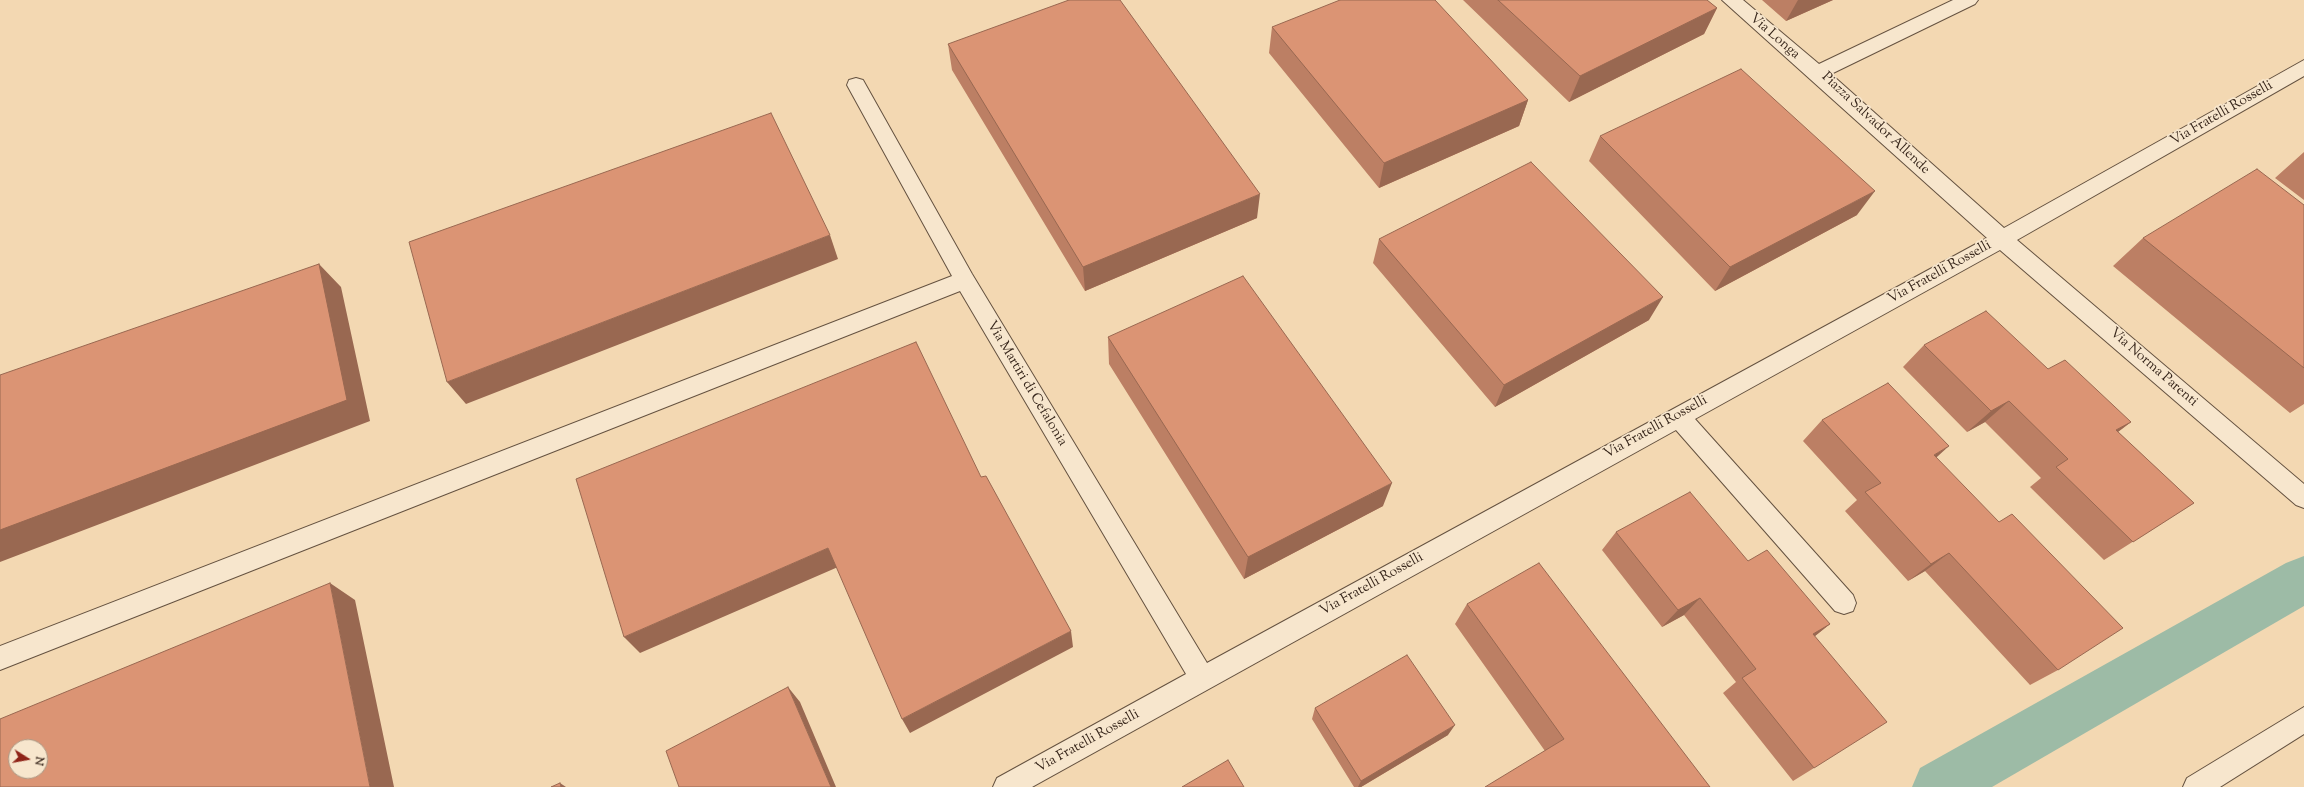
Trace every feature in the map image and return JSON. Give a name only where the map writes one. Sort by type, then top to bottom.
[{"type":"street","name":"Via Longa","points":[[1731,0],[1817,73]]},
{"type":"street","name":"Piazza Salvador Allende","points":[[1969,0],[1817,73],[2002,239]]},
{"type":"street","name":"Via Fratelli Rosselli","points":[[1006,787],[2002,239],[2304,67]]},
{"type":"street","name":"Via Martiri di Cefalonia","points":[[856,85],[965,280],[1203,679]]},
{"type":"street","name":"Via Norma Parenti","points":[[2002,239],[2304,498]]},
{"type":"street","points":[[0,658],[965,280]]},
{"type":"street","points":[[1678,416],[1844,603]]},
{"type":"street","points":[[2196,787],[2304,720]]},
{"type":"building","points":[[1069,0],[1120,0],[1260,194],[1083,267],[948,44]]},
{"type":"building","points":[[1340,0],[1435,0],[1528,100],[1384,163],[1272,27]]},
{"type":"building","points":[[1498,0],[1707,0],[1717,8],[1580,76]]},
{"type":"building","points":[[1741,69],[1875,191],[1730,267],[1600,136]]},
{"type":"building","points":[[771,113],[830,235],[447,382],[409,242]]},
{"type":"building","points":[[1531,162],[1663,297],[1504,385],[1379,239]]},
{"type":"building","points":[[2257,169],[2304,205],[2304,368],[2143,238]]},
{"type":"building","points":[[319,264],[347,400],[0,530],[0,375]]},
{"type":"building","points":[[1243,276],[1392,483],[1248,557],[1108,337]]},
{"type":"building","points":[[1986,311],[2048,369],[2065,360],[2131,422],[2116,430],[2194,503],[2133,542],[2056,467],[2068,459],[2009,401],[1991,411],[1924,345]]},
{"type":"building","points":[[916,342],[981,477],[986,476],[1071,631],[902,719],[828,548],[624,637],[576,479]]},
{"type":"building","points":[[1888,383],[1949,446],[1934,455],[1999,522],[2012,514],[2123,628],[2058,670],[1949,553],[1931,564],[1865,492],[1881,483],[1822,420]]},
{"type":"building","points":[[1690,492],[1748,561],[1767,550],[1830,624],[1813,634],[1887,722],[1814,768],[1742,678],[1756,669],[1700,598],[1678,610],[1616,532]]},
{"type":"building","points":[[1539,563],[1710,787],[1485,787],[1564,739],[1467,604]]},
{"type":"building","points":[[330,583],[370,787],[0,787],[0,719]]},
{"type":"building","points":[[1407,655],[1455,725],[1361,781],[1315,708]]},
{"type":"building","points":[[788,687],[831,787],[679,787],[666,751]]},
{"type":"building","points":[[1228,760],[1244,787],[1182,787]]},
{"type":"building","points":[[560,783],[561,787],[551,787]]},
{"type":"waterway","points":[[1939,787],[2304,579]]}]
